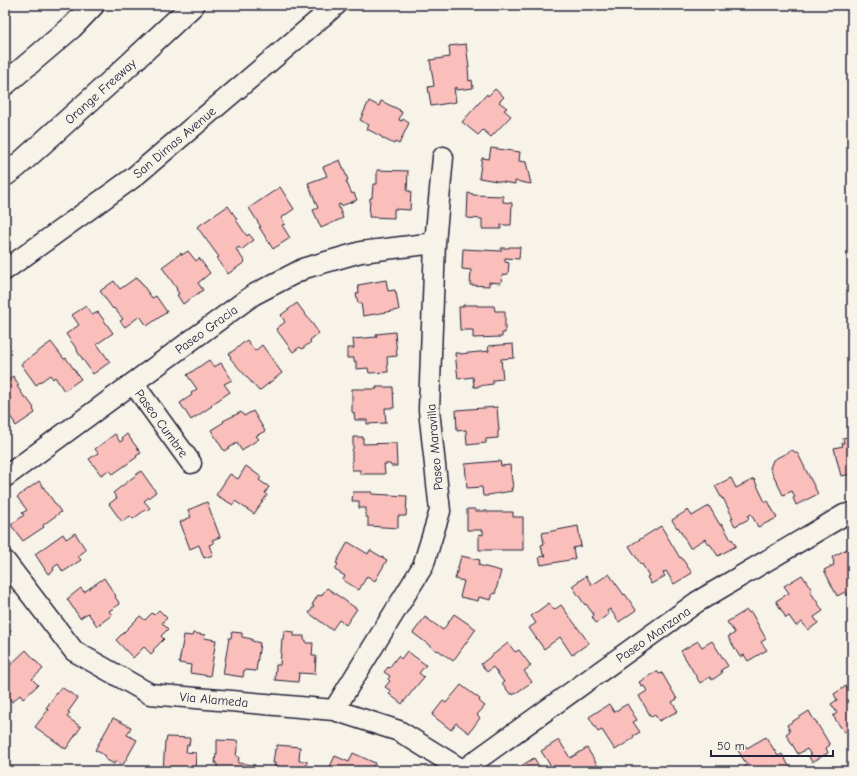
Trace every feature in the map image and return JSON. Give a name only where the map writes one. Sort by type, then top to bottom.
[{"type":"highway","points":[[5,84],[72,27],[93,5]]},
{"type":"highway","name":"Orange Freeway","points":[[5,175],[117,76],[193,5]]},
{"type":"street","name":"San Dimas Avenue","points":[[5,270],[134,177],[336,5]]},
{"type":"street","name":"Paseo Maravilla","points":[[334,710],[423,566],[440,511],[429,410],[435,243],[443,156]]},
{"type":"street","name":"Paseo Gracia","points":[[5,476],[253,295],[305,268],[361,252],[435,243]]},
{"type":"street","name":"Paseo Cumbre","points":[[132,382],[191,463]]},
{"type":"street","name":"Paseo Manzana","points":[[464,770],[698,602],[844,515],[852,513]]},
{"type":"street","name":"Via Alameda","points":[[5,561],[74,651],[150,694],[334,710],[399,731],[464,770]]},
{"type":"building","points":[[466,44],[469,81],[472,80],[473,88],[456,90],[456,87],[454,88],[456,102],[431,106],[428,87],[434,86],[430,60],[450,57],[449,46]]},
{"type":"building","points":[[495,89],[504,97],[499,102],[507,108],[504,110],[511,116],[491,137],[483,130],[478,135],[462,122],[487,94],[488,96]]},
{"type":"building","points":[[369,101],[379,106],[381,101],[402,112],[399,120],[402,121],[403,119],[409,123],[399,144],[395,142],[394,144],[367,129],[369,125],[360,120]]},
{"type":"building","points":[[491,148],[520,152],[519,161],[526,162],[531,184],[515,181],[515,184],[479,178],[482,158],[489,159]]},
{"type":"building","points":[[340,160],[348,180],[346,181],[352,194],[354,193],[357,200],[341,206],[340,204],[338,205],[343,218],[321,228],[313,210],[318,208],[308,183],[327,176],[323,167]]},
{"type":"building","points":[[377,170],[408,171],[407,191],[411,191],[410,210],[394,209],[394,218],[369,217],[370,198],[372,198],[373,184],[377,184]]},
{"type":"building","points":[[280,187],[294,209],[281,218],[285,224],[282,225],[290,238],[273,249],[249,208]]},
{"type":"building","points":[[468,193],[473,195],[503,196],[503,202],[512,203],[511,225],[501,225],[501,229],[482,229],[482,219],[467,218]]},
{"type":"building","points":[[228,206],[247,236],[249,234],[254,240],[241,250],[239,247],[236,249],[245,262],[228,274],[217,258],[219,257],[197,227]]},
{"type":"building","points":[[520,247],[519,259],[505,258],[505,262],[509,263],[508,274],[502,275],[501,283],[489,282],[489,286],[470,285],[471,270],[462,269],[463,249],[501,251],[501,248]]},
{"type":"building","points":[[188,251],[196,261],[199,258],[210,273],[198,283],[203,290],[183,304],[177,295],[179,294],[177,289],[162,267],[181,253],[182,255]]},
{"type":"building","points":[[137,277],[152,298],[156,296],[167,312],[147,326],[140,316],[125,327],[120,321],[123,319],[114,308],[113,309],[100,291],[114,281],[120,289]]},
{"type":"building","points":[[386,280],[388,291],[395,290],[396,292],[399,310],[363,316],[361,303],[358,303],[356,294],[359,293],[358,285]]},
{"type":"building","points":[[297,303],[319,333],[302,349],[300,347],[293,352],[276,329],[285,322],[281,315]]},
{"type":"building","points":[[463,305],[494,306],[495,311],[505,311],[505,333],[502,333],[502,337],[473,338],[473,330],[460,330],[459,307],[463,307]]},
{"type":"building","points":[[86,306],[92,315],[98,312],[113,333],[97,344],[110,362],[93,374],[66,334],[79,325],[72,315]]},
{"type":"building","points":[[395,332],[397,356],[387,357],[388,372],[369,373],[368,368],[356,369],[356,361],[354,362],[354,358],[347,358],[347,348],[354,348],[353,339],[377,337],[376,334]]},
{"type":"building","points":[[247,340],[255,351],[262,345],[282,373],[259,391],[230,358],[231,357],[229,354]]},
{"type":"building","points":[[51,342],[64,359],[66,358],[81,379],[64,391],[55,377],[53,379],[50,375],[36,385],[21,364]]},
{"type":"building","points":[[513,344],[514,358],[501,359],[503,379],[493,380],[493,384],[474,387],[473,377],[458,379],[455,353],[460,354],[489,351],[488,346]]},
{"type":"building","points":[[209,360],[214,367],[221,363],[232,380],[224,384],[230,392],[191,420],[180,403],[192,395],[191,393],[197,389],[187,375]]},
{"type":"building","points":[[13,376],[19,385],[17,386],[34,408],[35,413],[16,426],[9,415],[5,418],[5,380],[6,381]]},
{"type":"building","points":[[376,387],[393,387],[394,408],[385,408],[386,423],[367,424],[367,420],[355,420],[354,413],[352,412],[352,389],[377,389]]},
{"type":"building","points":[[497,407],[499,431],[498,438],[486,439],[486,443],[467,445],[466,430],[457,431],[456,410]]},
{"type":"building","points":[[253,411],[265,431],[256,436],[259,439],[242,451],[237,443],[224,451],[211,430],[224,422],[223,421],[241,412],[244,416]]},
{"type":"building","points":[[115,434],[120,442],[127,434],[141,453],[113,474],[109,470],[101,475],[89,459],[98,453],[95,449]]},
{"type":"building","points":[[852,436],[852,474],[841,476],[834,448],[843,446],[843,438]]},
{"type":"building","points":[[353,437],[363,437],[363,444],[396,443],[397,466],[384,464],[385,474],[360,474],[360,470],[352,470]]},
{"type":"building","points":[[792,450],[798,454],[818,494],[796,505],[793,498],[795,497],[792,491],[783,495],[770,468],[773,460]]},
{"type":"building","points":[[500,461],[501,466],[510,465],[513,488],[511,488],[512,491],[483,496],[482,487],[467,488],[465,464]]},
{"type":"building","points":[[246,466],[261,477],[259,480],[269,487],[265,493],[267,495],[254,514],[235,501],[233,505],[216,495],[230,474],[238,479]]},
{"type":"building","points":[[141,471],[156,492],[144,501],[150,508],[133,519],[130,516],[122,522],[109,504],[117,498],[113,493]]},
{"type":"building","points":[[731,478],[736,488],[754,479],[765,502],[768,501],[777,518],[758,527],[751,514],[748,516],[749,519],[735,526],[731,519],[733,518],[723,498],[722,499],[715,486]]},
{"type":"building","points":[[39,481],[61,512],[43,525],[44,527],[23,541],[11,525],[24,515],[22,513],[27,510],[17,497]]},
{"type":"building","points":[[353,492],[372,492],[372,494],[407,496],[406,516],[398,516],[398,528],[368,526],[366,508],[359,508],[359,501],[352,501]]},
{"type":"building","points":[[207,502],[220,537],[212,540],[214,543],[209,545],[213,555],[204,558],[199,545],[190,549],[180,522],[191,517],[188,510]]},
{"type":"building","points":[[709,506],[720,525],[722,524],[736,546],[718,556],[710,544],[708,545],[705,539],[690,548],[678,527],[677,528],[672,520],[688,510],[692,516]]},
{"type":"building","points":[[467,509],[487,512],[513,512],[513,517],[523,517],[523,550],[479,550],[479,534],[483,535],[483,530],[467,530]]},
{"type":"building","points":[[578,526],[581,546],[573,548],[575,559],[541,565],[539,557],[546,556],[543,555],[541,545],[544,544],[542,533]]},
{"type":"building","points":[[661,526],[680,558],[681,557],[692,573],[674,584],[666,571],[663,573],[665,576],[651,584],[647,577],[649,576],[629,546]]},
{"type":"building","points":[[75,533],[86,550],[78,556],[81,560],[63,572],[58,564],[53,568],[54,570],[48,574],[35,554],[63,534],[66,539]]},
{"type":"building","points":[[348,542],[368,554],[370,550],[387,560],[375,581],[367,576],[359,590],[343,580],[345,576],[335,570],[338,564],[336,563]]},
{"type":"building","points":[[849,548],[852,554],[852,592],[846,595],[845,592],[837,596],[824,570],[834,565],[832,557]]},
{"type":"building","points":[[461,556],[480,560],[478,565],[501,571],[495,594],[493,593],[491,600],[479,597],[478,601],[460,597],[464,581],[455,579]]},
{"type":"building","points":[[609,574],[636,610],[619,622],[610,609],[607,611],[609,614],[596,623],[592,617],[594,615],[572,586],[586,576],[592,585]]},
{"type":"building","points":[[802,575],[823,611],[814,617],[818,623],[808,630],[802,622],[796,626],[789,616],[786,618],[776,601],[789,593],[784,586]]},
{"type":"building","points":[[104,578],[120,604],[109,611],[112,615],[97,626],[88,613],[80,618],[67,599],[81,588],[84,592]]},
{"type":"building","points":[[327,588],[357,609],[346,625],[339,620],[332,630],[309,613],[314,606],[312,605],[318,595],[321,596]]},
{"type":"building","points":[[549,603],[554,610],[561,605],[589,643],[572,655],[560,637],[544,649],[529,628],[536,623],[531,616]]},
{"type":"building","points":[[159,610],[167,618],[162,623],[168,629],[161,636],[164,639],[151,654],[144,647],[133,658],[116,640],[140,616],[145,620],[152,613],[154,615]]},
{"type":"building","points":[[747,610],[749,613],[751,612],[766,639],[761,642],[767,650],[748,661],[744,655],[740,657],[728,637],[735,633],[727,622]]},
{"type":"building","points":[[454,614],[476,629],[453,661],[413,633],[425,617],[443,630]]},
{"type":"building","points":[[5,623],[11,631],[7,635],[5,634]]},
{"type":"building","points":[[284,631],[294,632],[294,636],[304,636],[306,643],[313,643],[312,656],[316,656],[315,674],[299,673],[298,682],[275,680],[276,665],[280,665]]},
{"type":"building","points":[[232,632],[242,633],[242,637],[252,639],[252,641],[260,643],[256,671],[244,670],[243,677],[223,674],[229,638],[231,638]]},
{"type":"building","points":[[193,633],[205,635],[204,638],[216,640],[210,676],[190,673],[191,665],[179,663],[184,635],[192,636]]},
{"type":"building","points":[[698,641],[702,647],[712,641],[728,666],[721,670],[722,673],[712,680],[710,677],[700,683],[681,651]]},
{"type":"building","points":[[508,643],[515,652],[519,650],[531,666],[524,671],[532,682],[513,695],[512,693],[510,694],[502,683],[504,682],[493,667],[487,672],[481,664]]},
{"type":"building","points":[[26,650],[43,669],[32,679],[38,685],[23,699],[20,695],[12,702],[5,694],[5,670]]},
{"type":"building","points":[[407,651],[426,665],[419,673],[424,677],[402,704],[389,694],[391,691],[385,687],[390,681],[388,679],[390,676],[384,672],[398,656],[401,659]]},
{"type":"building","points":[[657,671],[659,674],[662,673],[677,699],[672,702],[678,711],[659,721],[655,715],[651,717],[639,696],[647,691],[639,682]]},
{"type":"building","points":[[461,685],[480,699],[479,701],[485,706],[477,715],[480,718],[469,733],[456,723],[451,730],[432,715],[443,701],[446,703]]},
{"type":"building","points":[[846,686],[848,690],[852,688],[852,727],[844,732],[833,716],[837,713],[831,704],[837,700],[834,694]]},
{"type":"building","points":[[61,687],[78,698],[68,712],[70,713],[67,717],[81,727],[66,749],[35,727],[48,710],[46,708]]},
{"type":"building","points":[[609,704],[614,712],[627,704],[637,720],[633,722],[640,732],[633,736],[634,738],[615,750],[602,730],[598,732],[589,717]]},
{"type":"building","points":[[809,711],[830,745],[826,748],[828,753],[812,762],[809,757],[811,755],[807,749],[798,754],[786,734],[790,731],[787,725]]},
{"type":"building","points":[[113,718],[131,727],[127,735],[137,740],[123,765],[116,761],[114,764],[105,759],[106,756],[95,750]]},
{"type":"building","points":[[167,737],[190,738],[186,752],[196,753],[195,771],[163,771],[165,741]]},
{"type":"building","points":[[766,737],[778,756],[782,754],[792,771],[745,771],[743,768],[747,765],[737,749],[744,744],[747,748]]},
{"type":"building","points":[[217,740],[238,741],[236,756],[239,757],[238,763],[255,765],[254,771],[217,771],[217,764],[215,763],[217,754]]},
{"type":"building","points":[[559,740],[570,758],[587,748],[601,771],[554,771],[541,751]]},
{"type":"building","points":[[277,745],[300,747],[299,761],[307,761],[306,771],[274,771],[275,763],[273,763]]},
{"type":"building","points":[[353,753],[375,763],[371,771],[328,771],[335,756],[349,762]]},
{"type":"building","points":[[534,758],[542,771],[517,771],[516,769]]}]
